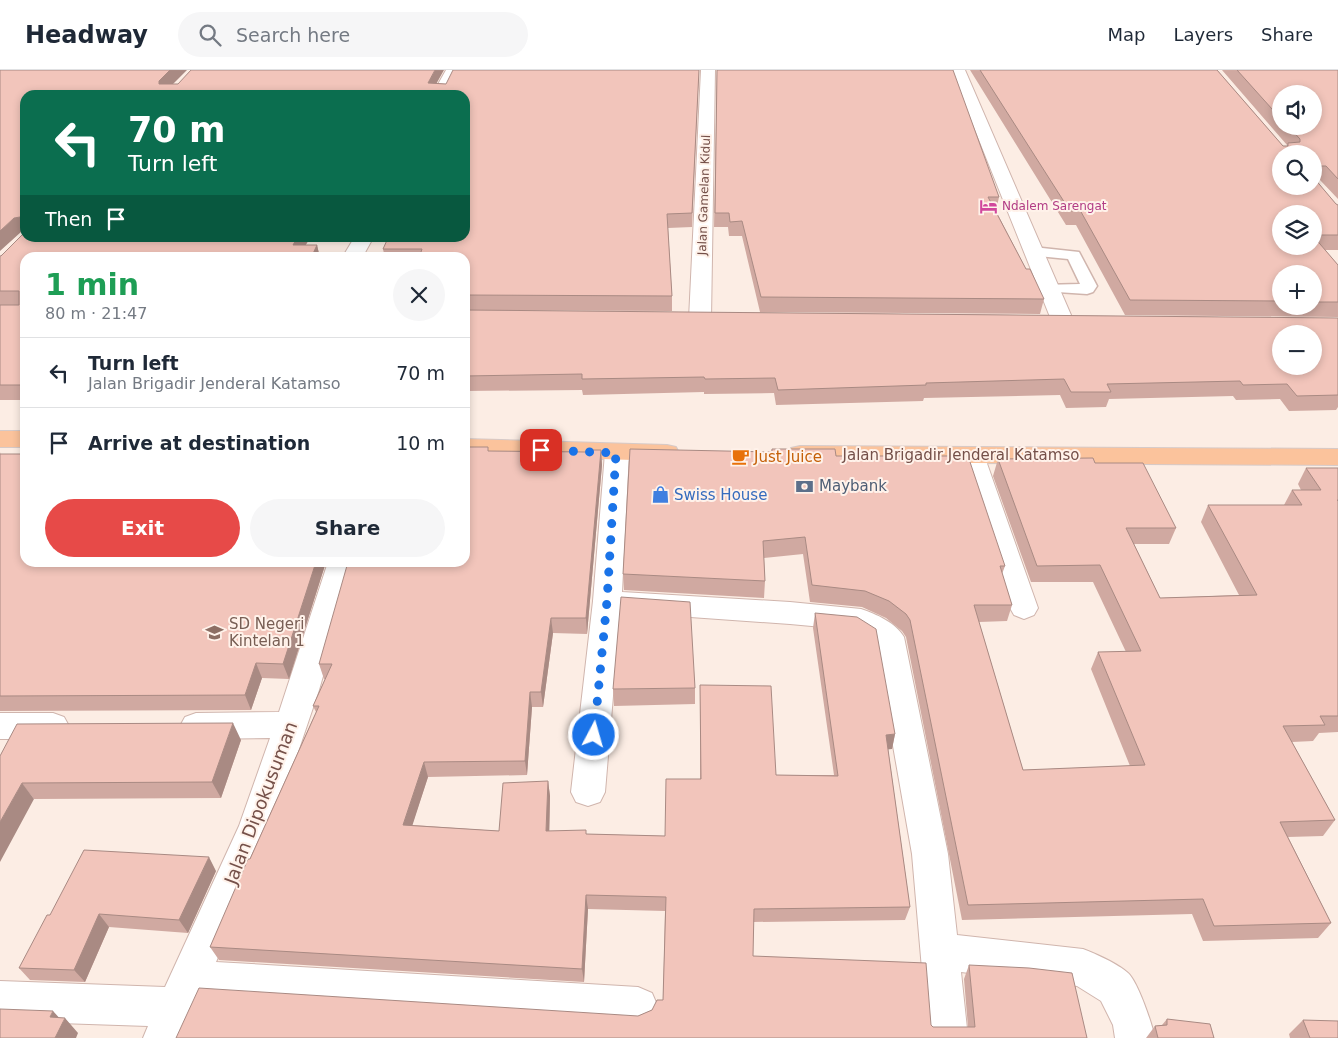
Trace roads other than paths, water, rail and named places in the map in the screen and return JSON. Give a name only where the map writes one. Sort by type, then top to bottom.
[{"type":"main road","points":[[0,439],[20,439]]},
{"type":"main road","points":[[470,447],[616,453],[686,453]]},
{"type":"main road","name":"Jalan Brigadir Jenderal Katamso","points":[[775,454],[1338,457]]},
{"type":"street","points":[[443,90],[453,70]]},
{"type":"street","name":"Jalan Gamelan Kidul","points":[[700,319],[708,70]]},
{"type":"street","points":[[958,70],[1063,322]]},
{"type":"street","points":[[588,792],[607,601],[616,453]]},
{"type":"street","points":[[972,455],[1024,608]]},
{"type":"street","name":"Jalan Dipokusuman","points":[[177,1008],[256,826],[291,725],[340,567]]},
{"type":"street","points":[[607,601],[790,613],[861,620],[889,637],[930,854],[948,1038]]},
{"type":"street","points":[[165,726],[291,725]]},
{"type":"street","points":[[0,726],[78,726]]},
{"type":"street","points":[[938,951],[1083,968],[1116,987],[1132,1022],[1135,1038]]},
{"type":"street","points":[[0,1001],[177,1008],[638,1007]]},
{"type":"lane","points":[[1033,252],[1074,255],[1089,286],[1087,289],[1048,288]]},
{"type":"place","name":"Ndalem Sarengat","points":[[988,206]]},
{"type":"place","name":"Just Juice","points":[[740,457]]},
{"type":"place","name":"Maybank","points":[[805,486]]},
{"type":"place","name":"Swiss House","points":[[660,495]]},
{"type":"place","name":"SD Negeri Kintelan 1","points":[[215,633]]}]
